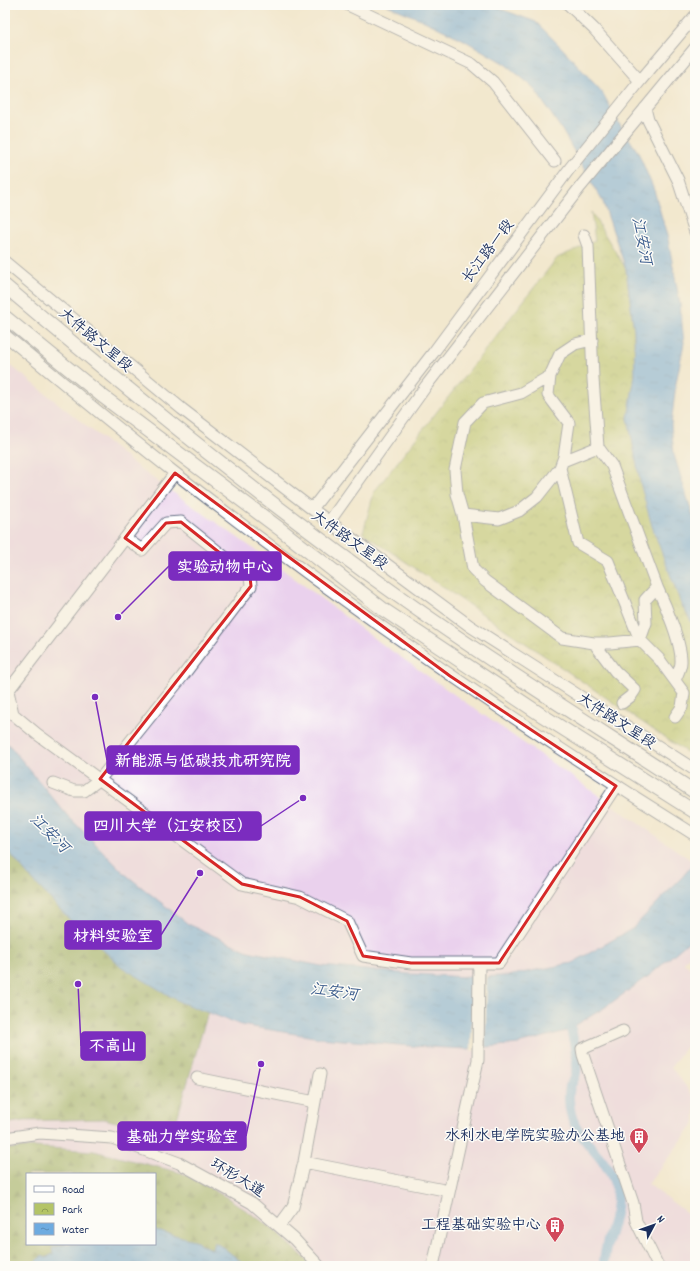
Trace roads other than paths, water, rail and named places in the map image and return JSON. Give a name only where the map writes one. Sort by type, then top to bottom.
[{"type":"main road","name":"大件路文星段","points":[[5,286],[116,380],[297,523],[395,594],[516,676],[695,792]]},
{"type":"main road","name":"大件路文星段","points":[[5,317],[102,395],[280,529],[384,610],[540,714],[695,812]]},
{"type":"street","points":[[348,5],[472,64],[493,82],[555,161]]},
{"type":"street","points":[[569,5],[594,29],[640,81]]},
{"type":"street","name":"长江路一段","points":[[312,509],[438,346],[570,168],[640,81],[691,30],[695,16]]},
{"type":"street","points":[[329,522],[426,386],[587,179],[695,48]]},
{"type":"street","points":[[646,108],[648,120],[678,180],[695,232]]},
{"type":"street","points":[[584,235],[588,246],[598,447],[612,466],[679,646],[681,663],[675,680]]},
{"type":"street","points":[[5,262],[182,409],[329,522],[470,626],[695,770]]},
{"type":"street","points":[[5,335],[175,473],[324,585],[450,676],[616,786],[693,834]]},
{"type":"street","points":[[592,340],[575,344],[560,354],[550,376],[548,395],[569,423],[562,464],[578,543],[608,561],[640,640],[659,659],[684,693],[682,707],[675,717]]},
{"type":"street","points":[[550,376],[521,393],[483,403],[464,422],[456,470],[457,494],[463,515],[473,569],[485,581],[562,638],[610,644],[640,640]]},
{"type":"street","points":[[463,515],[499,519],[519,511],[537,497],[562,464],[598,447]]},
{"type":"street","points":[[175,473],[6,691],[13,714],[37,734],[242,884],[300,897],[347,921],[363,956],[411,963],[499,963],[616,786]]},
{"type":"street","points":[[53,783],[74,791],[84,791],[100,779],[182,677],[251,586],[250,577],[181,522],[166,523],[142,550],[125,538]]},
{"type":"street","points":[[640,640],[646,623],[645,600],[657,587]]},
{"type":"street","points":[[594,643],[615,671],[635,690],[631,696],[622,703]]},
{"type":"street","points":[[433,1266],[478,1060],[479,963]]},
{"type":"street","points":[[623,1031],[582,1049],[593,1090],[612,1138],[633,1203],[636,1221],[658,1266]]},
{"type":"street","points":[[279,1226],[293,1207],[304,1162],[320,1074]]},
{"type":"street","points":[[197,1078],[315,1102]]},
{"type":"street","name":"环形大道","points":[[5,1138],[40,1133],[112,1138],[179,1163],[252,1203],[294,1239],[319,1266]]},
{"type":"street","points":[[304,1162],[449,1191]]},
{"type":"water","name":"江安河","points":[[387,5],[490,5],[536,22],[602,92],[621,127],[638,152],[654,190],[668,239],[680,305],[684,343],[676,383],[671,425],[674,455],[695,523],[695,628],[682,605],[663,556],[652,526],[641,486],[628,418],[635,375],[634,330],[626,269],[603,202],[562,130],[533,87],[505,64],[462,39]]},
{"type":"water","name":"江安河","points":[[5,742],[10,746],[66,814],[125,874],[188,924],[248,951],[321,966],[410,974],[466,977],[507,976],[572,963],[632,929],[695,862],[695,936],[650,975],[604,1008],[566,1031],[518,1044],[467,1049],[411,1046],[320,1038],[241,1025],[180,1002],[122,967],[71,921],[28,875],[5,847]]},
{"type":"water","points":[[156,1230],[197,1241],[200,1245],[212,1249],[214,1242],[246,1266],[32,1266],[32,1264],[42,1256],[46,1258],[53,1254],[52,1248],[62,1245],[156,1245]]},
{"type":"waterway","points":[[568,1015],[577,1066],[576,1075],[570,1086],[569,1093],[571,1114],[580,1134],[601,1159],[612,1177],[616,1188],[616,1208],[604,1256],[604,1266]]},
{"type":"place","name":"实验动物中心","points":[[118,617]]},
{"type":"place","name":"新能源与低碳技术研究院","points":[[95,697]]},
{"type":"place","name":"四川大学（江安校区）","points":[[303,798]]},
{"type":"place","name":"材料实验室","points":[[200,873]]},
{"type":"place","name":"不高山","points":[[78,984]]},
{"type":"place","name":"基础力学实验室","points":[[261,1064]]},
{"type":"place","name":"水利水电学院实验办公基地","points":[[639,1154]]},
{"type":"place","name":"工程基础实验中心","points":[[555,1243]]}]
